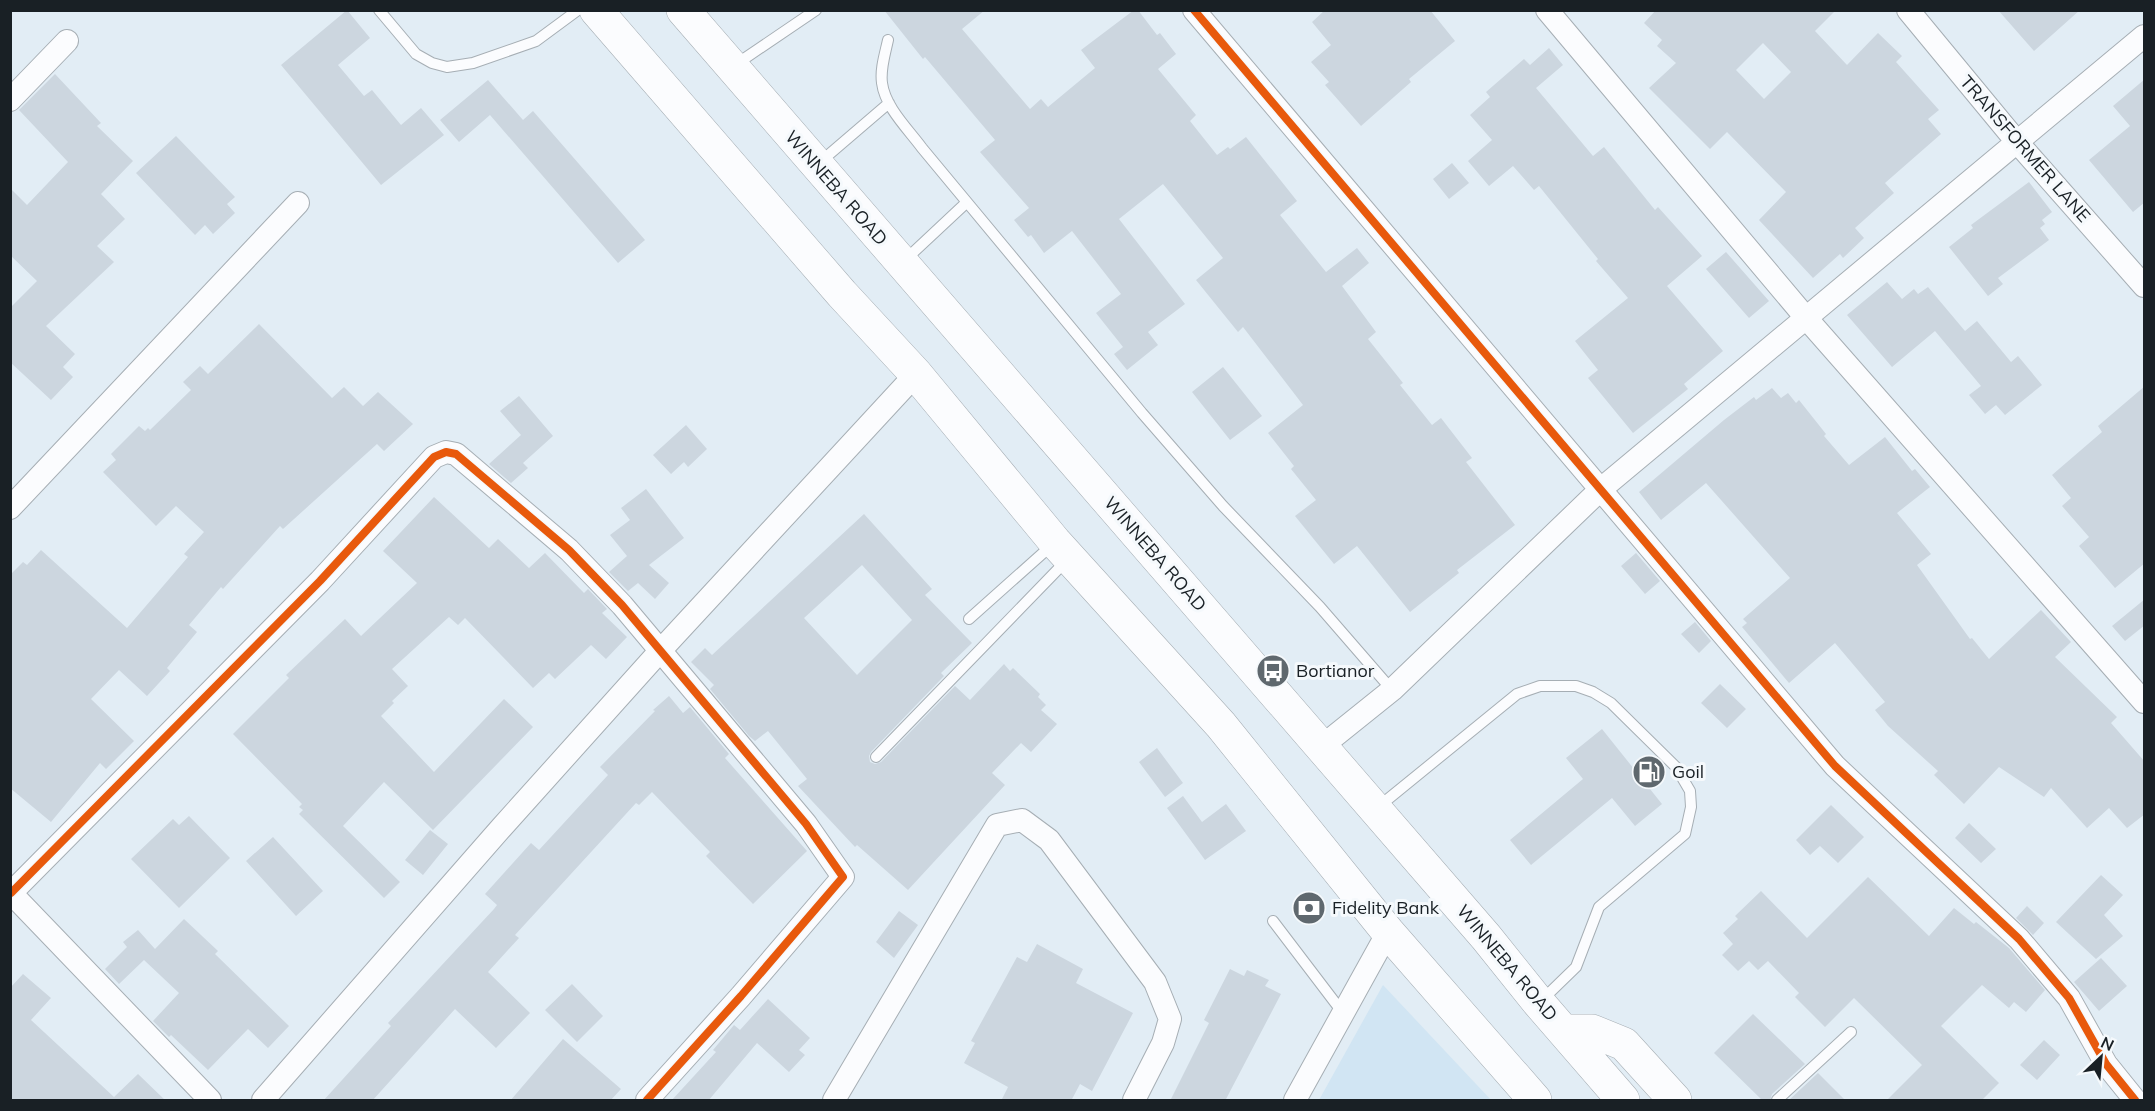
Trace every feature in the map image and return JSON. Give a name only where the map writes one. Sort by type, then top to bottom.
[{"type":"highway","points":[[596,10],[842,294],[916,374],[1062,550],[1221,725],[1388,932],[1535,1101]]},
{"type":"highway","name":"WINNEBA ROAD","points":[[683,10],[1486,937],[1623,1101]]},
{"type":"highway","points":[[1564,1030],[1592,1031],[1624,1044],[1675,1101]]},
{"type":"street","points":[[1194,10],[1834,766],[2019,939],[2069,998],[2106,1064],[2135,1101]]},
{"type":"street","points":[[1547,10],[1807,319],[2145,702]]},
{"type":"street","name":"TRANSFORMER LANE","points":[[1908,10],[2017,142],[2145,286]]},
{"type":"street","points":[[1321,747],[1392,690],[1601,489],[2145,36]]},
{"type":"street","points":[[10,100],[67,41]]},
{"type":"street","points":[[10,508],[298,203]]},
{"type":"street","points":[[263,1101],[502,827],[660,651],[916,374]]},
{"type":"street","points":[[210,1101],[11,892],[320,580],[434,457],[446,452],[456,454],[569,550],[622,605],[806,824],[843,877],[647,1101]]},
{"type":"street","points":[[834,1101],[997,825],[1022,820],[1049,840],[1155,982],[1170,1019],[1163,1043],[1134,1101]]},
{"type":"street","points":[[1295,1101],[1388,932]]},
{"type":"lane","points":[[380,10],[416,54],[432,63],[447,67],[473,63],[536,41],[578,10]]},
{"type":"lane","points":[[732,67],[808,12]]},
{"type":"lane","points":[[888,40],[882,70],[882,84],[889,103],[966,203],[1223,506],[1320,607],[1392,690]]},
{"type":"lane","points":[[816,165],[889,103]]},
{"type":"lane","points":[[902,263],[966,203]]},
{"type":"lane","points":[[969,619],[1062,550]]},
{"type":"lane","points":[[876,757],[1062,550]]},
{"type":"lane","points":[[1375,810],[1517,694],[1540,686],[1576,686],[1593,692],[1611,703],[1676,767],[1690,791],[1691,807],[1685,834],[1599,907],[1576,967],[1539,1003]]},
{"type":"lane","points":[[1273,921],[1343,1013]]},
{"type":"lane","points":[[1777,1101],[1851,1032]]},
{"type":"shaded area","points":[[1383,985],[1491,1100],[1319,1100]]},
{"type":"building","points":[[347,10],[370,38],[338,65],[364,96],[372,90],[401,125],[421,108],[444,135],[381,185],[281,65]]},
{"type":"building","points":[[884,10],[985,10],[962,29],[1030,109],[1041,99],[1048,107],[1095,68],[1081,50],[1134,10],[1138,10],[1157,35],[1160,33],[1176,54],[1158,69],[1196,115],[1190,121],[1217,155],[1246,137],[1297,201],[1280,215],[1326,272],[1357,248],[1369,263],[1342,286],[1376,332],[1368,339],[1403,383],[1400,385],[1432,425],[1441,418],[1472,458],[1466,462],[1515,525],[1457,570],[1459,573],[1410,612],[1357,546],[1334,564],[1295,516],[1316,500],[1291,469],[1294,466],[1268,433],[1303,405],[1243,327],[1238,332],[1196,280],[1223,258],[1163,184],[1119,219],[1185,304],[1148,332],[1158,345],[1127,370],[1114,354],[1123,347],[1096,313],[1121,294],[1072,231],[1044,253],[1031,235],[1028,237],[1014,220],[1029,208],[980,152],[995,140],[925,57],[923,59]]},
{"type":"building","points":[[1325,10],[1430,10],[1455,41],[1409,79],[1411,82],[1361,126],[1325,85],[1329,82],[1311,62],[1331,45],[1312,22]]},
{"type":"building","points":[[1656,10],[1836,10],[1815,31],[1847,65],[1878,33],[1902,56],[1896,62],[1939,110],[1928,119],[1941,134],[1885,183],[1894,193],[1855,228],[1864,238],[1843,258],[1840,254],[1813,278],[1759,220],[1786,192],[1727,132],[1710,149],[1649,88],[1676,63],[1657,46],[1662,40],[1644,23]],"holes":[[[1763,43],[1791,72],[1764,99],[1736,70]]]},
{"type":"building","points":[[1998,10],[2080,10],[2034,51]]},
{"type":"building","points":[[1549,48],[1563,65],[1536,88],[1593,156],[1604,147],[1655,210],[1658,207],[1702,256],[1667,286],[1723,351],[1684,384],[1688,389],[1633,433],[1588,378],[1598,370],[1575,341],[1628,298],[1596,261],[1598,259],[1539,186],[1534,190],[1513,166],[1489,186],[1468,161],[1492,140],[1470,115],[1490,97],[1486,92],[1524,59],[1530,65]]},
{"type":"building","points":[[55,74],[101,123],[97,126],[133,161],[101,194],[125,219],[97,246],[114,262],[46,326],[75,354],[63,367],[73,377],[51,400],[10,362],[10,308],[37,281],[10,255],[10,188],[27,205],[68,162],[19,110]]},
{"type":"building","points":[[2145,79],[2145,202],[2133,212],[2089,160],[2130,126],[2113,106]]},
{"type":"building","points":[[488,80],[523,120],[533,111],[645,240],[618,263],[490,115],[459,142],[440,120]]},
{"type":"building","points":[[176,136],[235,197],[227,204],[235,213],[213,234],[205,225],[195,235],[136,173]]},
{"type":"building","points":[[1452,163],[1469,183],[1449,199],[1433,179]]},
{"type":"building","points":[[2029,182],[2052,212],[2042,220],[2045,224],[2040,228],[2049,240],[1998,278],[2003,284],[1988,296],[1949,247],[1973,228],[1971,225]]},
{"type":"building","points":[[1726,252],[1769,301],[1749,318],[1706,269]]},
{"type":"building","points":[[1887,282],[1902,299],[1914,289],[1918,294],[1928,287],[1965,331],[1977,321],[2011,362],[2018,356],[2042,385],[2005,415],[1996,405],[1985,414],[1969,395],[1981,386],[1935,331],[1892,367],[1847,315]]},
{"type":"building","points":[[259,324],[332,398],[344,387],[363,406],[378,392],[413,424],[384,451],[377,444],[283,529],[280,526],[223,589],[221,587],[189,625],[197,632],[167,668],[170,671],[147,696],[119,670],[91,699],[134,741],[106,769],[100,763],[51,822],[10,788],[10,575],[23,562],[27,565],[41,550],[127,628],[188,557],[184,554],[204,532],[176,506],[156,526],[103,472],[116,460],[111,454],[139,426],[145,431],[148,428],[150,430],[191,390],[183,382],[200,366],[208,374]]},
{"type":"building","points":[[1223,367],[1262,416],[1230,440],[1192,392]]},
{"type":"building","points":[[2145,386],[2145,563],[2115,588],[2079,546],[2089,537],[2062,506],[2071,498],[2052,475],[2102,432],[2098,426]]},
{"type":"building","points":[[1772,388],[1781,398],[1788,393],[1796,403],[1799,400],[1826,434],[1824,436],[1849,465],[1885,437],[1912,471],[1915,469],[1930,487],[1897,513],[1931,554],[1917,565],[1970,639],[1972,638],[1989,659],[2041,610],[2071,642],[2055,657],[2117,717],[2111,723],[2145,762],[2145,814],[2127,828],[2109,808],[2087,828],[2051,788],[2044,797],[1999,767],[1964,804],[1934,775],[1938,771],[1888,726],[1875,710],[1885,702],[1835,643],[1789,683],[1742,627],[1747,623],[1743,619],[1790,578],[1706,483],[1661,520],[1639,492],[1724,420],[1754,397],[1756,400]]},
{"type":"building","points":[[519,396],[553,436],[523,463],[528,468],[511,483],[489,464],[521,435],[500,411]]},
{"type":"building","points":[[686,425],[707,449],[688,467],[684,462],[671,474],[653,455]]},
{"type":"building","points":[[646,489],[684,538],[649,565],[669,583],[655,599],[638,583],[628,591],[609,572],[627,556],[610,535],[630,520],[621,508]]},
{"type":"building","points":[[434,497],[489,548],[498,539],[529,568],[545,553],[584,593],[588,589],[607,609],[602,613],[627,637],[606,659],[591,645],[555,679],[549,673],[533,688],[465,618],[458,625],[449,617],[392,669],[408,686],[392,701],[394,703],[381,716],[434,772],[504,699],[533,727],[433,830],[384,782],[343,826],[400,882],[384,898],[299,814],[303,810],[299,807],[302,804],[233,734],[289,678],[286,675],[345,619],[361,636],[417,583],[383,551]]},
{"type":"building","points":[[864,514],[932,589],[925,595],[972,643],[941,673],[944,676],[871,752],[870,762],[875,764],[881,762],[955,686],[970,700],[1004,664],[1010,671],[1013,668],[1040,694],[1038,697],[1046,705],[1041,710],[1057,724],[1031,752],[1021,743],[992,773],[1005,785],[908,890],[857,845],[855,847],[798,786],[807,779],[768,731],[755,741],[749,736],[710,689],[714,685],[691,662],[705,648],[712,655]],"holes":[[[862,565],[912,620],[857,675],[804,618]]]},
{"type":"building","points":[[1636,553],[1660,581],[1645,594],[1621,566]]},
{"type":"building","points":[[2145,599],[2145,625],[2125,641],[2112,626]]},
{"type":"building","points":[[1695,622],[1711,641],[1699,653],[1681,634]]},
{"type":"building","points":[[1720,684],[1746,709],[1727,728],[1701,703]]},
{"type":"building","points":[[669,696],[683,713],[690,707],[729,754],[725,758],[807,851],[753,904],[706,856],[710,852],[652,792],[639,805],[636,803],[515,935],[519,938],[488,972],[530,1013],[496,1048],[455,1009],[372,1101],[323,1101],[391,1026],[388,1023],[494,909],[497,905],[485,894],[531,843],[539,850],[608,775],[600,767]]},
{"type":"building","points":[[1602,729],[1662,804],[1635,826],[1612,798],[1531,865],[1510,840],[1583,779],[1566,758]]},
{"type":"building","points":[[1157,748],[1183,783],[1165,797],[1139,762]]},
{"type":"building","points":[[1183,796],[1202,822],[1226,804],[1246,831],[1205,860],[1167,808]]},
{"type":"building","points":[[1831,805],[1864,837],[1838,863],[1820,846],[1810,855],[1796,840]]},
{"type":"building","points":[[189,816],[230,858],[179,908],[131,859],[173,819],[179,825]]},
{"type":"building","points":[[1969,823],[1996,849],[1981,863],[1955,838]]},
{"type":"building","points":[[430,830],[448,844],[423,875],[405,860]]},
{"type":"building","points":[[273,837],[323,891],[296,916],[246,861]]},
{"type":"building","points":[[2101,875],[2123,895],[2104,915],[2123,936],[2096,959],[2056,922]]},
{"type":"building","points":[[1868,877],[1929,936],[1954,908],[1974,924],[1976,922],[2009,948],[2045,990],[2026,1012],[2014,1002],[2009,1008],[1982,985],[1941,1026],[1999,1083],[1981,1101],[1886,1101],[1922,1065],[1854,998],[1825,1027],[1795,997],[1799,993],[1768,961],[1758,970],[1749,961],[1738,971],[1722,955],[1733,944],[1723,933],[1738,919],[1735,916],[1761,891],[1807,938]]},
{"type":"building","points":[[2027,906],[2044,923],[2033,935],[2016,918]]},
{"type":"building","points":[[899,911],[918,925],[894,958],[876,942]]},
{"type":"building","points":[[184,919],[218,951],[215,954],[289,1026],[268,1048],[248,1029],[208,1070],[153,1021],[179,993],[144,960],[119,984],[105,969],[127,947],[123,942],[138,930],[155,949]]},
{"type":"building","points":[[1037,944],[1083,969],[1076,983],[1133,1013],[1092,1091],[1080,1084],[1071,1101],[1001,1101],[1008,1087],[964,1063],[975,1043],[971,1041],[1017,957],[1027,962]]},
{"type":"building","points":[[2101,958],[2127,986],[2099,1011],[2074,982]]},
{"type":"building","points":[[1230,969],[1244,976],[1247,970],[1269,980],[1265,986],[1281,994],[1225,1101],[1170,1101],[1209,1023],[1204,1020]]},
{"type":"building","points":[[23,974],[51,998],[31,1020],[114,1097],[138,1074],[166,1101],[10,1101],[10,988]]},
{"type":"building","points":[[572,984],[603,1016],[577,1042],[545,1010]]},
{"type":"building","points":[[768,999],[810,1038],[799,1050],[805,1055],[789,1072],[757,1043],[708,1101],[671,1101],[716,1052],[713,1050],[734,1025],[740,1030]]},
{"type":"building","points":[[1753,1014],[1805,1064],[1772,1094],[1770,1101],[1763,1101],[1714,1053]]},
{"type":"building","points":[[563,1039],[621,1089],[610,1101],[510,1101]]},
{"type":"building","points":[[2044,1040],[2060,1055],[2037,1080],[2020,1065]]},
{"type":"building","points":[[1818,1073],[1846,1101],[1788,1101]]},
{"type":"cycle path","points":[[1194,10],[1835,766],[2019,939],[2069,998],[2106,1064],[2135,1100]]},
{"type":"cycle path","points":[[11,893],[320,581],[434,457],[446,452],[456,454],[569,550],[622,605],[806,824],[843,877],[741,996],[647,1100]]},
{"type":"place","name":"Bortianor","points":[[1273,671]]},
{"type":"place","name":"Goil","points":[[1649,772]]},
{"type":"place","name":"Fidelity Bank","points":[[1309,908]]}]
